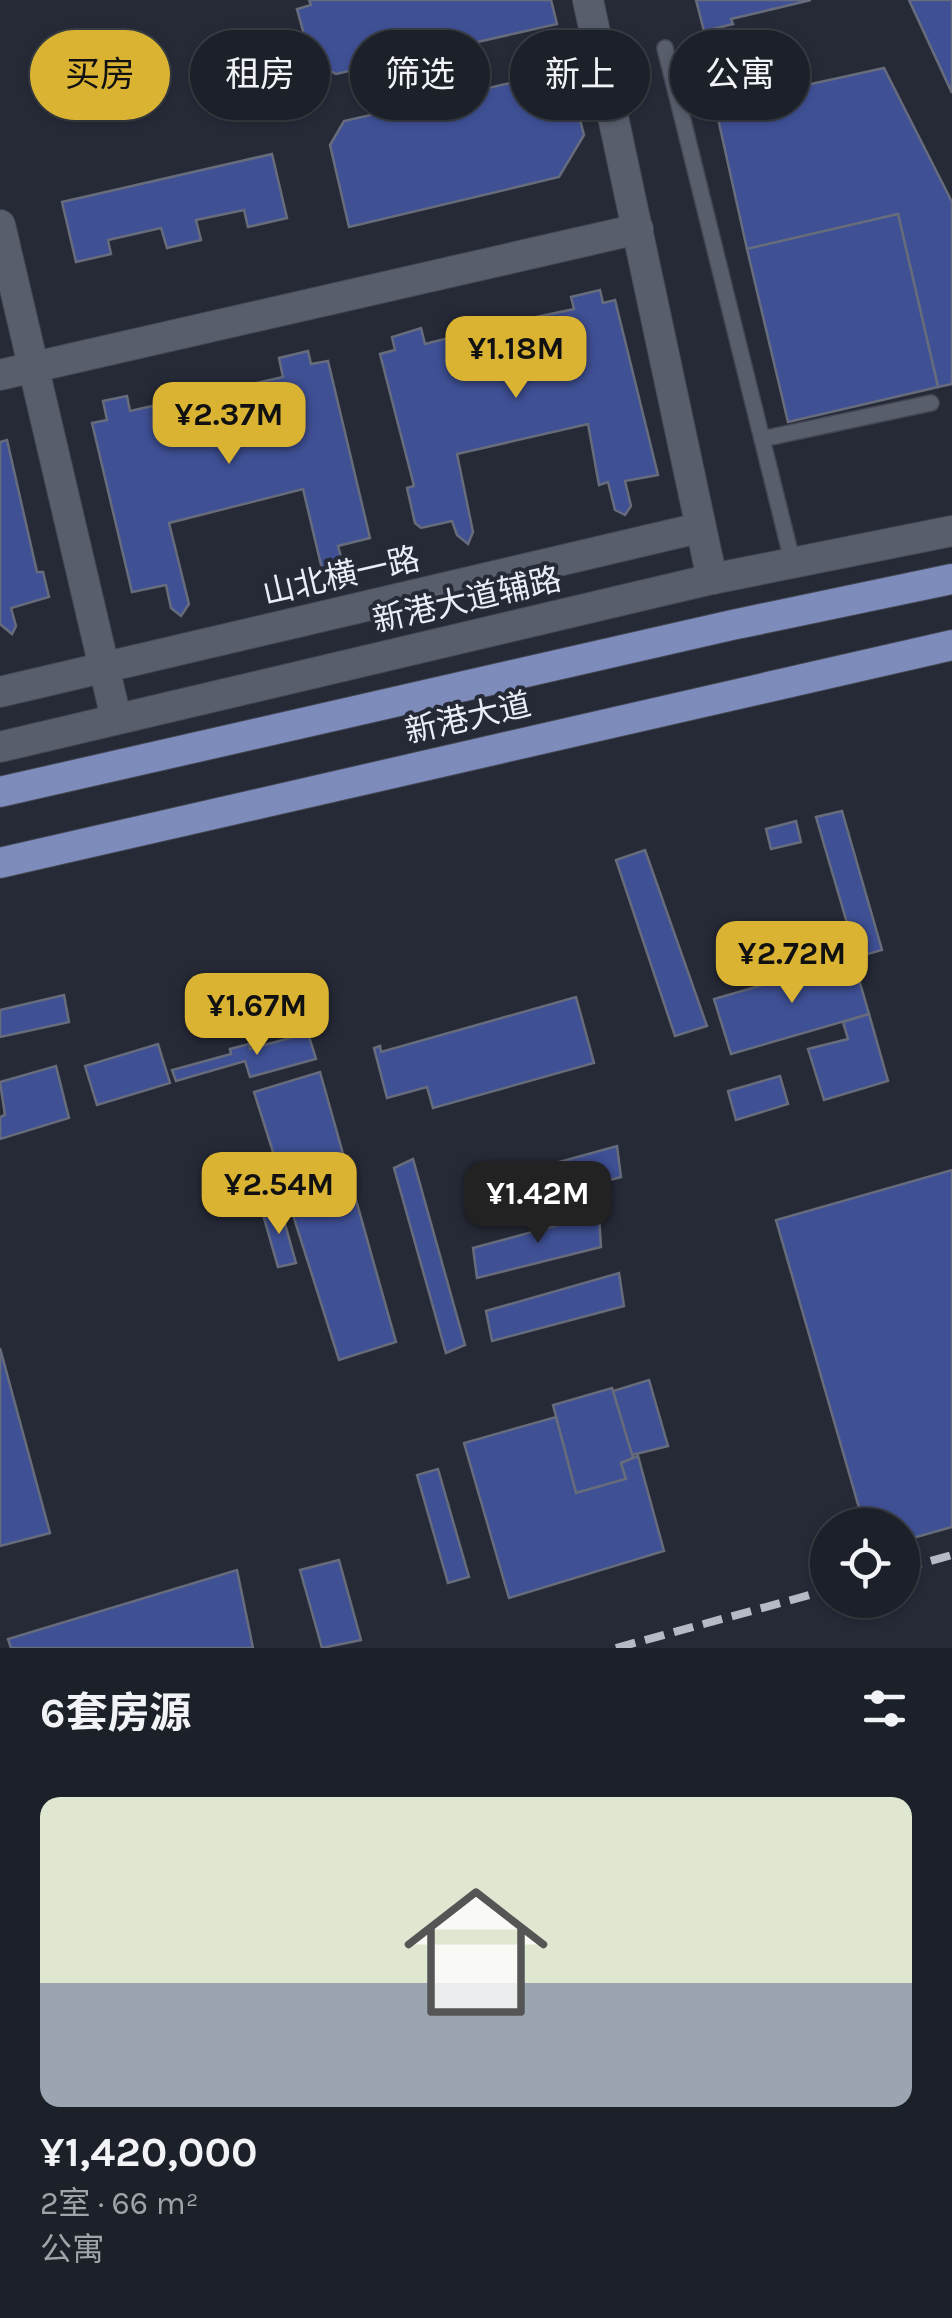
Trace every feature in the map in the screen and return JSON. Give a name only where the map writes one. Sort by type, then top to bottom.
[{"type":"main road","name":"新港大道","points":[[0,792],[713,629],[952,580]]},
{"type":"main road","name":"新港大道","points":[[0,863],[952,646]]},
{"type":"street","points":[[588,0],[712,579]]},
{"type":"street","points":[[0,225],[116,718]]},
{"type":"street","points":[[0,374],[638,229]]},
{"type":"street","name":"山北横一路","points":[[0,692],[699,528]]},
{"type":"street","name":"新港大道辅路","points":[[0,747],[712,579],[952,531]]},
{"type":"lane","points":[[665,48],[793,564]]},
{"type":"lane","points":[[762,439],[931,403]]},
{"type":"building","points":[[309,0],[551,0],[557,24],[510,30],[510,35],[490,39],[490,30],[350,30],[350,71],[336,74],[330,71],[330,30],[303,30],[297,9],[311,5]]},
{"type":"building","points":[[696,0],[811,0],[731,19],[733,24],[704,30]]},
{"type":"building","points":[[909,0],[952,0],[952,93]]},
{"type":"building","points":[[884,68],[952,202],[952,384],[938,387],[898,214],[747,249],[718,120],[810,120],[810,84]]},
{"type":"building","points":[[510,83],[510,120],[580,120],[584,135],[559,177],[349,227],[330,145],[344,121],[490,120],[490,88]]},
{"type":"building","points":[[272,154],[287,218],[248,227],[244,210],[196,220],[201,240],[167,248],[161,228],[108,240],[111,254],[76,262],[62,202]]},
{"type":"building","points":[[898,214],[938,387],[788,422],[747,249]]},
{"type":"building","points":[[600,290],[603,303],[615,300],[658,475],[625,481],[631,506],[625,515],[615,510],[608,482],[599,485],[588,424],[457,454],[473,532],[468,544],[457,535],[452,521],[421,528],[415,523],[407,488],[414,486],[380,354],[395,350],[392,337],[421,328],[425,344],[484,329],[486,337],[515,330],[513,322],[574,309],[571,297]]},
{"type":"building","points":[[308,351],[311,364],[328,361],[370,538],[338,546],[343,564],[337,584],[322,569],[303,489],[169,523],[189,604],[181,616],[171,608],[166,585],[132,592],[92,423],[107,420],[103,401],[127,396],[130,411],[283,377],[279,358]]},
{"type":"building","points":[[7,440],[37,572],[43,572],[49,597],[11,608],[16,626],[12,634],[0,624],[0,442]]},
{"type":"building","points":[[842,811],[882,950],[857,957],[816,817]]},
{"type":"building","points":[[796,821],[801,842],[771,849],[766,829]]},
{"type":"building","points":[[645,850],[707,1026],[675,1036],[616,860]]},
{"type":"building","points":[[853,959],[869,1014],[731,1054],[714,999]]},
{"type":"building","points":[[64,995],[69,1022],[0,1037],[0,1010]]},
{"type":"building","points":[[576,997],[594,1063],[433,1108],[427,1087],[387,1098],[374,1048],[380,1046],[381,1052]]},
{"type":"building","points":[[869,1014],[888,1081],[824,1100],[808,1049],[848,1039],[843,1022]]},
{"type":"building","points":[[308,1033],[316,1059],[250,1077],[245,1061],[176,1081],[172,1070],[231,1054],[230,1049],[249,1044],[250,1049]]},
{"type":"building","points":[[158,1044],[170,1083],[97,1105],[85,1066]]},
{"type":"building","points":[[56,1066],[69,1118],[0,1139],[0,1117],[5,1115],[0,1082]]},
{"type":"building","points":[[320,1072],[396,1342],[339,1360],[254,1092]]},
{"type":"building","points":[[780,1076],[788,1104],[736,1120],[728,1091]]},
{"type":"building","points":[[617,1146],[621,1177],[479,1215],[475,1185]]},
{"type":"building","points":[[413,1159],[465,1345],[446,1353],[394,1168]]},
{"type":"building","points":[[952,1170],[952,1527],[920,1536],[920,1508],[859,1508],[776,1220]]},
{"type":"building","points":[[280,1206],[296,1263],[278,1267],[262,1211]]},
{"type":"building","points":[[599,1214],[601,1247],[477,1278],[473,1248]]},
{"type":"building","points":[[619,1273],[624,1306],[492,1341],[486,1311]]},
{"type":"building","points":[[0,1348],[50,1533],[0,1546]]},
{"type":"building","points":[[649,1380],[668,1446],[632,1455],[613,1391]]},
{"type":"building","points":[[612,1388],[633,1458],[621,1463],[626,1479],[576,1493],[553,1405]]},
{"type":"building","points":[[556,1417],[576,1493],[626,1479],[621,1463],[638,1456],[664,1551],[509,1598],[464,1443]]},
{"type":"building","points":[[438,1469],[469,1577],[448,1583],[417,1475]]},
{"type":"building","points":[[339,1560],[361,1640],[322,1648],[300,1570]]},
{"type":"building","points":[[237,1570],[253,1648],[11,1648],[8,1639]]},
{"type":"railway","points":[[920,1564],[952,1555]]},
{"type":"railway","points":[[616,1648],[810,1595]]}]
